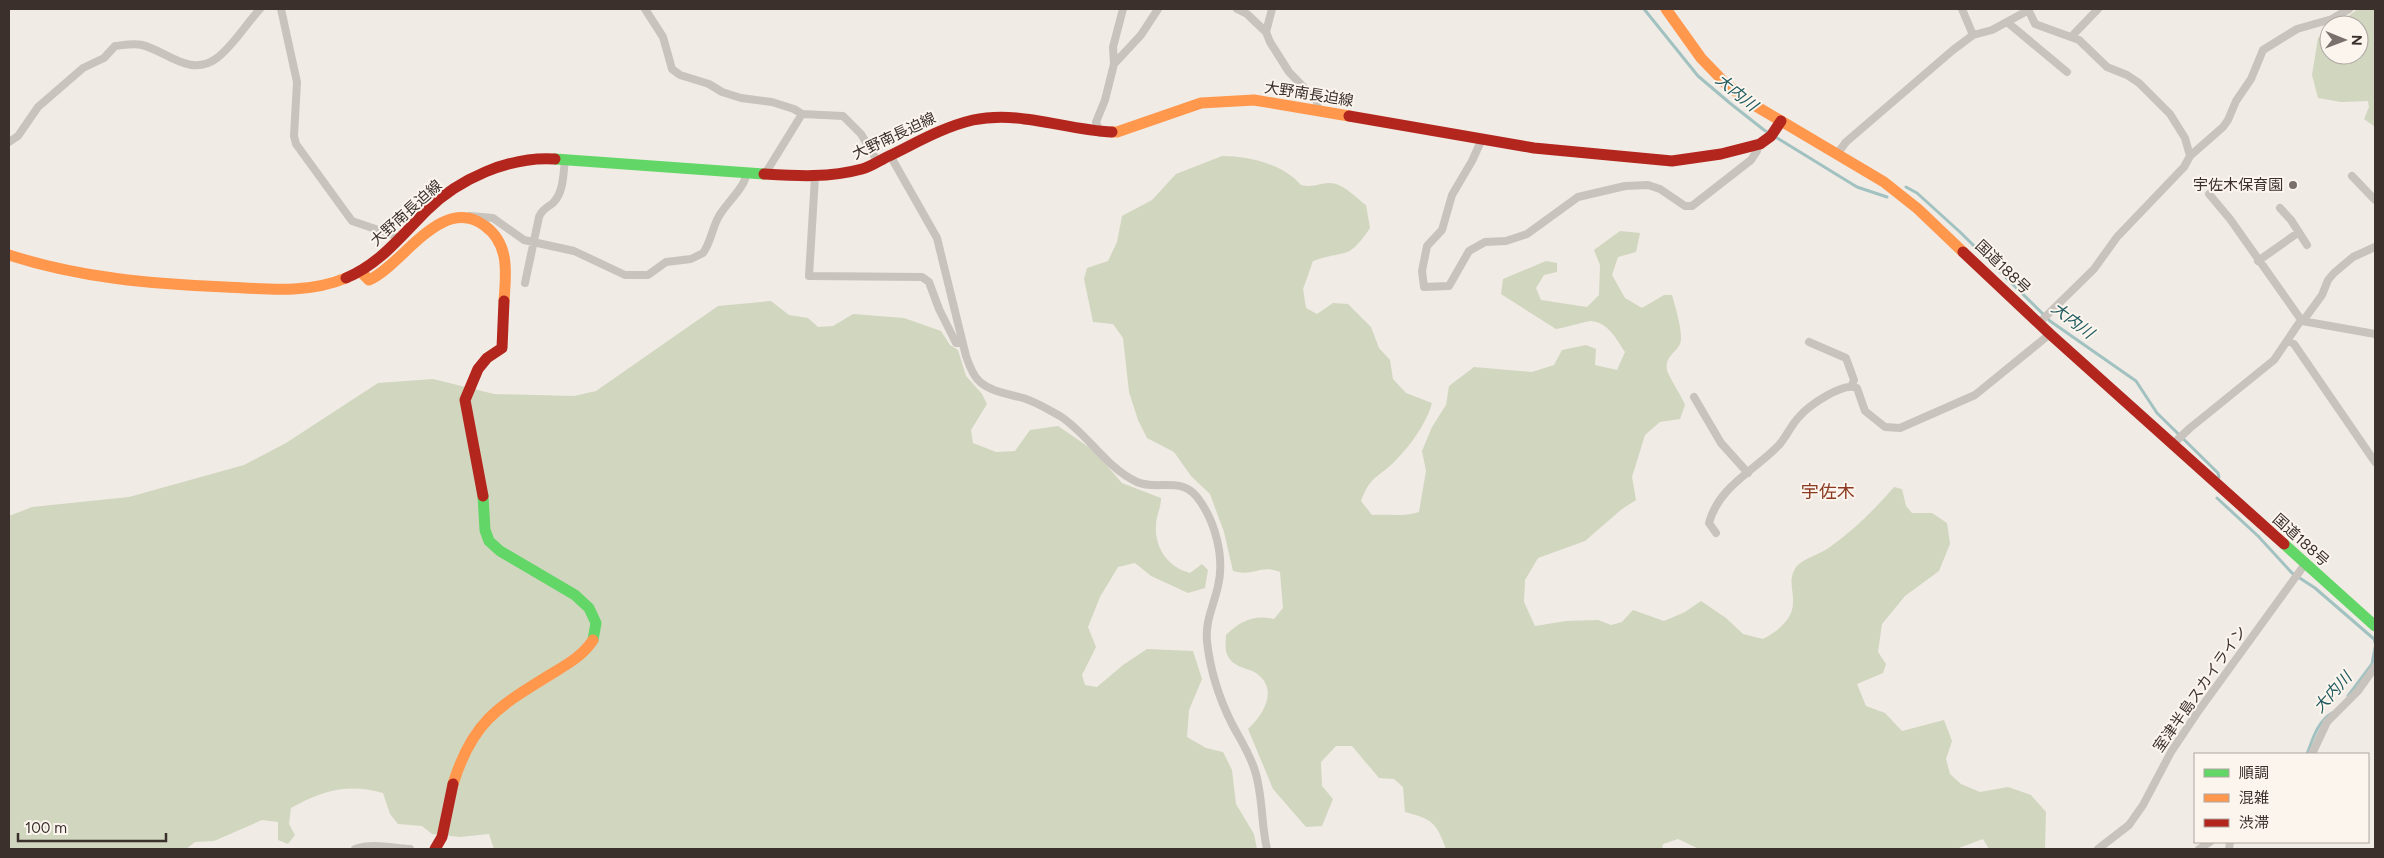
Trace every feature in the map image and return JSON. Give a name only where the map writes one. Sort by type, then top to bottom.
[{"type":"main road","name":"国道188号","points":[[1666,9],[1701,58],[1726,84],[1778,125],[1837,154],[1884,182],[1918,208],[2050,334],[2375,626]]},
{"type":"main road","name":"大野南長迫線","points":[[9,255],[68,273],[97,279],[202,286],[287,289],[312,287],[334,283],[360,271],[399,240],[435,202],[466,181],[491,170],[526,161],[565,160],[815,177],[843,173],[878,162],[949,127],[994,117],[1034,119],[1100,133],[1117,132],[1176,110],[1201,104],[1254,100],[1553,150],[1672,161],[1688,161],[1758,145],[1768,139],[1778,125]]},
{"type":"main road","points":[[360,271],[369,280],[378,276],[434,228],[450,219],[464,218],[484,224],[494,233],[504,252],[506,264],[502,348],[486,359],[476,371],[468,385],[465,400],[488,540],[500,552],[545,574],[580,600],[591,610],[596,628],[592,640],[576,658],[494,711],[474,734],[449,796],[444,831],[441,842],[435,849]]},
{"type":"street","points":[[9,142],[18,136],[38,107],[83,68],[104,58],[115,46],[140,44],[182,64],[194,65],[207,62],[223,52],[260,9]]},
{"type":"street","points":[[281,9],[297,82],[294,136],[296,144],[352,220],[393,235],[399,240]]},
{"type":"street","points":[[646,9],[664,36],[672,68],[680,76],[708,84],[722,92],[741,98],[772,102],[794,109],[802,114],[843,116],[862,134],[878,162]]},
{"type":"street","points":[[1114,64],[1113,47],[1123,9]]},
{"type":"street","points":[[1100,133],[1096,122],[1105,100],[1114,64],[1118,56],[1133,45],[1158,9]]},
{"type":"street","points":[[1237,9],[1247,14],[1266,32],[1289,72],[1317,101],[1318,110]]},
{"type":"street","points":[[1266,32],[1272,9]]},
{"type":"street","points":[[1962,9],[1974,36]]},
{"type":"street","points":[[2071,37],[2098,9]]},
{"type":"street","points":[[2038,323],[2094,269],[2117,237],[2184,167],[2190,156],[2223,127],[2236,101],[2251,78],[2263,50],[2297,29],[2332,19],[2349,9]]},
{"type":"street","points":[[1837,154],[1846,142],[1893,101],[1974,36],[1992,30],[2028,10],[2035,24],[2079,40],[2107,67],[2127,75],[2152,94],[2180,129],[2190,156]]},
{"type":"street","points":[[2007,22],[2067,72]]},
{"type":"street","points":[[765,174],[802,114]]},
{"type":"street","points":[[1482,139],[1472,161],[1452,195],[1442,230],[1427,246],[1422,271],[1424,287],[1449,286],[1469,251],[1485,242],[1506,241],[1527,234],[1578,197],[1605,189],[1648,185],[1660,189],[1685,206],[1692,206],[1751,160],[1757,151],[1758,145]]},
{"type":"street","points":[[891,157],[937,238],[962,343],[973,373],[980,382],[991,389],[1040,405],[1060,416],[1075,427],[1128,477],[1140,483],[1176,484],[1187,488],[1196,495],[1204,508],[1217,539],[1220,571],[1208,621],[1207,639],[1211,663],[1222,701],[1250,755],[1256,773],[1267,849]]},
{"type":"street","points":[[525,283],[538,217],[542,210],[558,195],[562,187],[565,160]]},
{"type":"street","points":[[464,218],[468,216],[494,218],[516,236],[574,251],[625,275],[648,275],[666,262],[691,259],[703,253],[718,216],[733,194],[742,186],[747,172]]},
{"type":"street","points":[[2352,176],[2375,200]]},
{"type":"street","points":[[815,177],[809,276],[922,277],[929,282],[950,335],[956,343],[962,343]]},
{"type":"street","points":[[2209,194],[2230,219],[2258,261],[2302,320],[2375,334]]},
{"type":"street","points":[[2280,208],[2307,245]]},
{"type":"street","points":[[2258,261],[2299,232]]},
{"type":"street","points":[[2173,444],[2274,360],[2322,295],[2328,280],[2334,272],[2353,257],[2375,247]]},
{"type":"street","points":[[1716,533],[1709,523],[1711,513],[1722,494],[1780,443],[1800,414],[1844,386],[1852,385],[1857,388],[1865,411],[1886,428],[1900,428],[1975,395],[2050,334]]},
{"type":"street","points":[[2288,341],[2294,344],[2375,462]]},
{"type":"street","points":[[1809,342],[1846,358],[1854,380],[1852,385]]},
{"type":"street","points":[[1694,397],[1721,443],[1748,473]]},
{"type":"street","name":"室津半島スカイライン","points":[[2098,849],[2129,825],[2143,805],[2171,752],[2197,713],[2305,564]]},
{"type":"street","points":[[2312,753],[2327,722],[2358,691],[2375,667]]},
{"type":"street","points":[[355,849],[363,846],[410,849]]},
{"type":"green space","points":[[2358,9],[2375,9],[2375,127],[2364,119],[2369,107],[2368,101],[2341,102],[2318,98],[2312,75],[2319,37],[2319,65],[2369,65],[2369,15],[2350,15]]},
{"type":"green space","points":[[1222,156],[1232,156],[1265,163],[1285,172],[1301,185],[1310,186],[1329,183],[1339,185],[1366,205],[1370,228],[1362,239],[1356,246],[1345,253],[1313,261],[1303,289],[1306,308],[1317,314],[1333,303],[1348,304],[1371,327],[1379,348],[1390,360],[1393,379],[1406,393],[1432,403],[1426,418],[1413,440],[1396,460],[1368,486],[1361,501],[1372,515],[1402,515],[1419,512],[1426,471],[1422,451],[1432,427],[1446,405],[1449,386],[1474,367],[1532,372],[1554,365],[1562,350],[1586,345],[1596,349],[1595,365],[1617,370],[1625,352],[1607,328],[1591,321],[1556,329],[1501,294],[1503,279],[1546,261],[1557,263],[1557,272],[1544,275],[1536,288],[1541,300],[1587,307],[1599,295],[1600,265],[1594,250],[1620,231],[1640,233],[1636,252],[1618,257],[1612,275],[1625,298],[1642,308],[1664,295],[1672,295],[1679,320],[1681,339],[1680,344],[1667,362],[1667,370],[1685,405],[1680,419],[1660,422],[1645,435],[1632,477],[1636,500],[1622,509],[1585,541],[1538,558],[1525,580],[1524,602],[1535,626],[1566,621],[1598,620],[1611,625],[1622,622],[1633,610],[1664,621],[1685,612],[1701,601],[1726,618],[1743,634],[1763,639],[1783,625],[1790,615],[1793,603],[1792,575],[1797,566],[1847,534],[1894,487],[1902,489],[1906,506],[1912,513],[1932,513],[1947,523],[1950,544],[1939,571],[1905,596],[1882,624],[1878,652],[1886,664],[1883,673],[1857,684],[1866,706],[1885,713],[1902,731],[1944,720],[1952,741],[1946,759],[1950,774],[1961,784],[1980,792],[2008,787],[2031,795],[2046,812],[2045,849],[1989,849],[1983,839],[1956,849],[1699,849],[1678,839],[1663,844],[1662,849],[1446,849],[1436,827],[1432,823],[1405,812],[1403,787],[1394,779],[1379,778],[1352,746],[1336,746],[1321,762],[1322,786],[1333,799],[1322,826],[1306,827],[1273,789],[1248,729],[1264,709],[1268,694],[1267,686],[1256,673],[1231,661],[1226,649],[1226,635],[1242,622],[1260,617],[1274,619],[1283,608],[1280,572],[1267,569],[1247,573],[1233,571],[1224,532],[1210,494],[1191,476],[1174,452],[1147,438],[1138,420],[1129,392],[1123,338],[1113,324],[1093,322],[1084,279],[1087,268],[1108,261],[1117,242],[1122,216],[1152,200],[1176,174]]},
{"type":"green space","points":[[771,301],[789,315],[808,318],[818,327],[833,326],[853,314],[904,318],[941,331],[950,345],[958,350],[966,376],[982,394],[987,404],[971,430],[973,443],[996,452],[1015,451],[1030,430],[1058,426],[1093,450],[1122,483],[1161,498],[1156,525],[1160,549],[1169,562],[1190,573],[1202,564],[1208,570],[1205,588],[1188,593],[1151,576],[1135,563],[1118,567],[1100,597],[1088,627],[1096,647],[1082,675],[1085,685],[1097,687],[1123,665],[1147,649],[1193,651],[1202,679],[1189,710],[1187,737],[1206,748],[1223,752],[1232,770],[1236,804],[1254,834],[1257,849],[494,849],[489,834],[460,837],[432,834],[422,826],[398,824],[390,814],[383,793],[370,790],[346,789],[324,793],[291,808],[289,824],[295,835],[288,844],[278,840],[278,822],[262,820],[214,841],[195,842],[186,849],[9,849],[9,516],[32,507],[129,497],[244,465],[286,443],[378,383],[433,379],[494,394],[574,396],[596,391],[718,306]]},
{"type":"waterway","name":"大内川","points":[[1644,9],[1698,76],[1764,130],[1857,187],[1887,197]]},
{"type":"waterway","name":"大内川","points":[[1906,187],[1917,193],[1960,232],[2050,321],[2136,381],[2157,413],[2218,473],[2219,477]]},
{"type":"waterway","name":"大内川","points":[[2217,498],[2258,536],[2292,573],[2315,588],[2374,639],[2375,643]]},
{"type":"waterway","name":"大内川","points":[[2348,696],[2372,664],[2375,648]]},
{"type":"waterway","name":"大内川","points":[[2307,753],[2319,726],[2332,713]]},
{"type":"traffic: fast","points":[[555,159],[764,174]]},
{"type":"traffic: fast","points":[[483,496],[485,530],[489,541],[500,551],[575,595],[589,608],[596,623],[593,640]]},
{"type":"traffic: fast","points":[[2284,544],[2375,626]]},
{"type":"traffic: slow","points":[[1666,9],[1701,58],[1726,84],[1754,105],[1884,182],[1918,209],[1963,252]]},
{"type":"traffic: slow","points":[[1112,132],[1117,132],[1201,103],[1254,100],[1349,116]]},
{"type":"traffic: slow","points":[[360,271],[369,280],[382,272],[438,225],[454,218],[469,218],[485,226],[493,233],[503,251],[505,260],[504,301]]},
{"type":"traffic: slow","points":[[9,255],[36,263],[89,274],[171,284],[287,289],[317,286],[346,278]]},
{"type":"traffic: slow","points":[[453,784],[460,763],[469,746],[488,719],[514,698],[572,661],[593,640]]},
{"type":"traffic: jam","points":[[1349,116],[1534,148],[1672,161],[1721,154],[1760,144],[1771,136],[1781,121]]},
{"type":"traffic: jam","points":[[764,174],[825,175],[862,169],[930,136],[973,120],[1008,117],[1112,132]]},
{"type":"traffic: jam","points":[[346,278],[380,257],[427,210],[469,179],[520,161],[555,159]]},
{"type":"traffic: jam","points":[[1963,252],[2050,334],[2284,544]]},
{"type":"traffic: jam","points":[[483,496],[465,400],[478,369],[487,358],[502,348],[504,301]]},
{"type":"traffic: jam","points":[[435,849],[442,837],[453,784]]},
{"type":"place","name":"宇佐木保育園","points":[[2293,185]]},
{"type":"district","name":"宇佐木","points":[[1828,492]]}]
